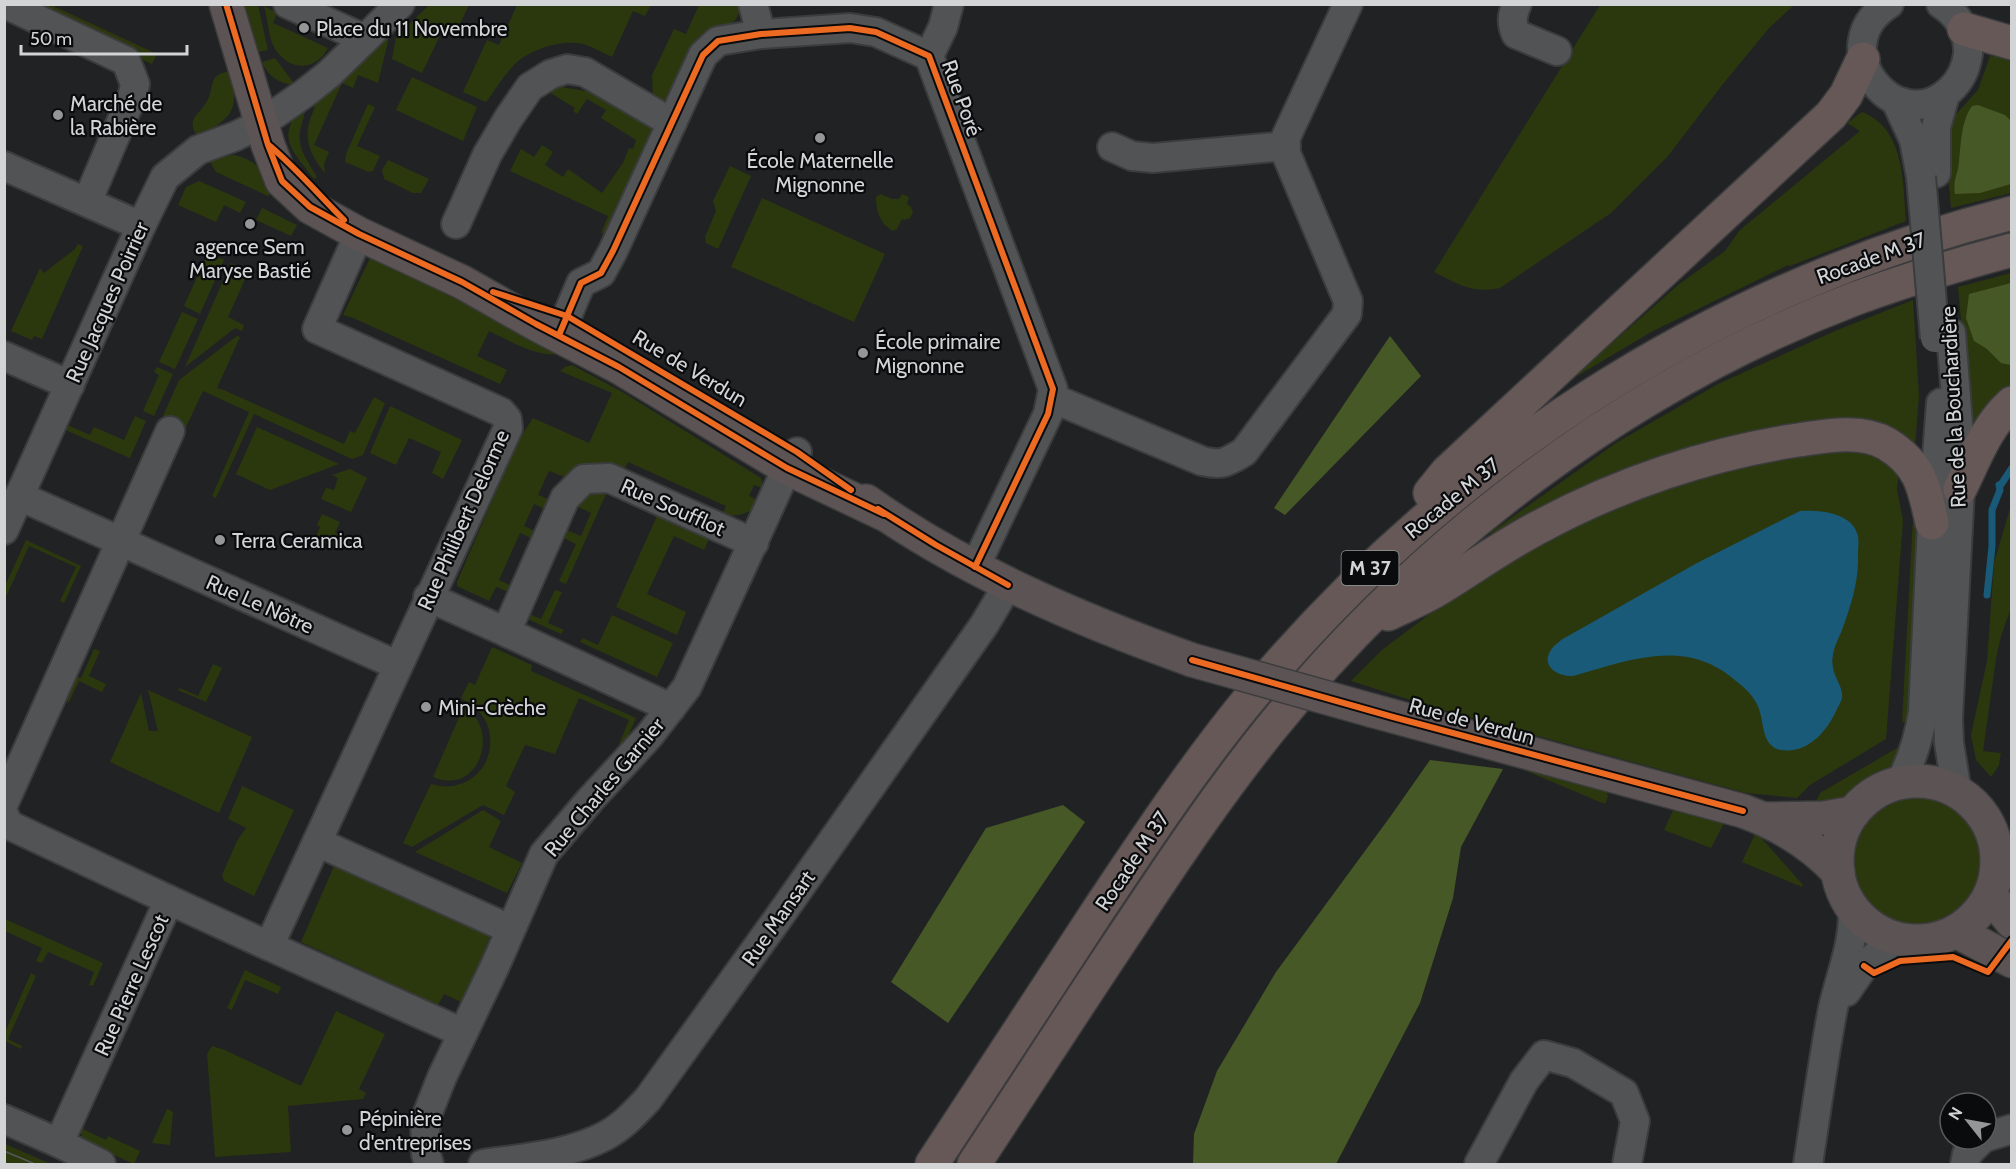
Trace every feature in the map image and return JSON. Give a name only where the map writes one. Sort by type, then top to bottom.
[{"type":"highway","points":[[1950,12],[2012,43]]},
{"type":"highway","points":[[1370,567],[1447,472],[1831,115],[1846,94],[1863,59]]},
{"type":"highway","name":"Rocade M 37","points":[[932,1164],[1140,847],[1197,767],[1272,672],[1317,622],[1370,567],[1428,515],[1496,461],[1595,392],[1680,342],[1758,302],[1840,267],[1923,239],[2012,213]]},
{"type":"highway","name":"Rocade M 37","points":[[974,1164],[1163,876],[1219,796],[1271,727],[1357,630],[1418,571],[1491,509],[1586,440],[1659,394],[1735,352],[1833,308],[1893,286],[2012,250]]},
{"type":"highway","points":[[1960,489],[1989,430],[2012,403]]},
{"type":"highway","points":[[1357,630],[1439,588],[1507,544],[1579,507],[1660,475],[1698,463],[1791,441],[1847,435],[1866,437],[1885,443],[1904,456],[1924,484],[1932,523]]},
{"type":"main road","name":"Rue de Verdun","points":[[226,4],[265,134],[282,181],[310,207],[359,234],[563,326],[619,367],[792,460],[1008,585],[1120,633],[1192,660],[1743,811],[1766,819],[1811,847],[1838,872]]},
{"type":"main road","points":[[1920,781],[1939,784],[1957,792],[1966,797],[1982,814],[1993,835],[1998,858],[1996,877],[1990,895],[1970,921],[1956,931],[1938,938],[1918,941],[1896,938],[1872,926],[1853,909],[1838,872],[1838,851],[1843,831],[1853,813],[1866,799],[1882,789],[1900,783],[1920,781]]},
{"type":"main road","name":"Rue de Verdun","points":[[1766,819],[1824,818],[1853,813]]},
{"type":"main road","points":[[1990,895],[2012,922]]},
{"type":"main road","points":[[1956,931],[2012,961]]},
{"type":"street","points":[[5,4],[126,61],[135,84],[133,94],[87,202]]},
{"type":"street","points":[[288,4],[365,39]]},
{"type":"street","points":[[265,134],[400,4]]},
{"type":"street","points":[[753,4],[761,34]]},
{"type":"street","points":[[928,56],[943,27],[949,4]]},
{"type":"street","points":[[975,567],[1048,414],[1052,398],[1202,461],[1217,465],[1225,464],[1244,452],[1347,314],[1348,301],[1285,151],[1286,137],[1348,4]]},
{"type":"street","points":[[1517,4],[1512,14],[1512,26],[1516,34],[1557,51]]},
{"type":"street","points":[[1888,5],[1875,16],[1867,29],[1862,44],[1863,59],[1867,73],[1874,84],[1884,94],[1908,104],[1934,101],[1945,95],[1959,82],[1967,65],[1968,47],[1950,12]]},
{"type":"street","name":"Rue Poré","points":[[563,326],[581,283],[601,273],[703,55],[718,41],[761,34],[850,28],[876,32],[928,56],[1053,389],[1052,398]]},
{"type":"street","points":[[456,224],[488,155],[508,119],[530,87],[551,74],[567,69],[585,72],[672,123]]},
{"type":"street","name":"Rue de la Bouchardière","points":[[1945,95],[1934,138],[1929,175],[1943,335],[1959,436],[1960,489],[1948,718],[1950,752],[1957,792]]},
{"type":"street","name":"Rue de la Bouchardière","points":[[1896,100],[1929,175]]},
{"type":"street","name":"Rue Jacques Poirrier","points":[[4,530],[165,177],[198,150],[236,136],[265,134]]},
{"type":"street","points":[[1112,147],[1132,156],[1153,158],[1286,146]]},
{"type":"street","points":[[4,166],[141,226]]},
{"type":"street","name":"Rue Philibert Delorme","points":[[269,946],[428,597],[508,428],[507,419],[494,408],[317,328],[359,234]]},
{"type":"street","name":"Rue de la Bouchardière","points":[[1900,783],[1919,740],[1923,712],[1943,335]]},
{"type":"street","points":[[4,356],[70,385]]},
{"type":"street","points":[[4,803],[170,431]]},
{"type":"street","name":"Rue Charles Garnier","points":[[429,1164],[426,1154],[425,1120],[442,1077],[495,966],[544,854],[687,687],[792,460]]},
{"type":"street","name":"Rue Soufflot","points":[[506,632],[565,498],[584,479],[609,478],[754,543]]},
{"type":"street","name":"Rue Le Nôtre","points":[[20,496],[397,665]]},
{"type":"street","name":"Rue Mansart","points":[[483,1164],[555,1153],[591,1142],[628,1120],[648,1099],[936,693],[1008,585]]},
{"type":"street","points":[[428,597],[671,708]]},
{"type":"street","name":"Rue Pierre Lescot","points":[[4,815],[9,825],[170,900],[59,1143]]},
{"type":"street","points":[[317,842],[510,929]]},
{"type":"street","points":[[170,900],[463,1033]]},
{"type":"street","points":[[1808,1164],[1832,1014],[1854,928],[1853,909]]},
{"type":"street","points":[[1832,1014],[1864,966],[1896,938]]},
{"type":"street","points":[[1479,1164],[1524,1081],[1544,1055],[1573,1063],[1624,1093],[1635,1121],[1627,1164]]},
{"type":"street","points":[[4,1119],[101,1164]]},
{"type":"green space","points":[[517,4],[651,5],[645,16],[633,11],[612,57],[577,43],[548,46],[515,64],[486,102],[463,92],[487,40],[499,45]]},
{"type":"green space","points":[[24,5],[51,5],[157,54],[152,64]]},
{"type":"green space","points":[[245,5],[258,5],[268,50],[258,52]]},
{"type":"green space","points":[[429,5],[469,5],[458,28],[446,23],[422,73],[392,59],[396,37]]},
{"type":"green space","points":[[699,5],[740,5],[739,14],[731,23],[706,32],[694,42],[685,57],[668,98],[653,101],[652,75],[674,29],[686,34]]},
{"type":"green space","points":[[1600,5],[1794,5],[1769,28],[1668,156],[1611,213],[1500,288],[1473,289],[1434,272]]},
{"type":"green space","points":[[264,6],[277,13],[273,23],[328,48],[322,57],[314,63],[298,65],[289,63],[282,57],[271,40]]},
{"type":"green space","points":[[390,33],[378,83],[358,75],[353,88],[342,83],[314,145],[329,152],[324,164],[325,173],[316,161],[308,141],[308,127],[315,102]]},
{"type":"green space","points":[[1990,56],[2004,58],[2011,62],[2011,193],[1951,208],[1945,138],[1950,121],[1978,90]]},
{"type":"green space","points":[[275,58],[295,85],[284,83],[268,72],[262,62]]},
{"type":"green space","points":[[230,71],[234,96],[231,112],[198,137],[194,130],[193,120],[208,99],[215,78]]},
{"type":"green space","points":[[412,77],[477,107],[463,141],[396,110]]},
{"type":"green space","points":[[556,86],[591,92],[615,107],[618,104],[655,127],[606,235],[601,233],[608,216],[510,171],[521,149],[534,157],[542,145],[553,152],[545,165],[563,177],[568,169],[602,193],[623,163],[629,148],[633,149],[636,140],[601,118],[606,110],[587,99],[577,114],[573,111],[575,108],[549,92]]},
{"type":"green space","points":[[304,104],[300,144],[317,177],[314,179],[293,151],[288,134],[295,116]]},
{"type":"green space","points":[[368,104],[375,107],[357,146],[380,156],[373,171],[369,172],[345,162],[346,154]]},
{"type":"green space","points":[[1978,105],[2005,115],[2011,121],[2011,184],[1980,193],[1955,194],[1964,126],[1972,106]]},
{"type":"green space","points":[[1862,112],[1876,120],[1887,131],[1894,144],[1902,174],[1906,221],[1788,265],[1651,332],[1569,381],[1678,285],[1725,251],[1740,230],[1860,131],[1847,123]]},
{"type":"green space","points":[[233,155],[253,163],[263,171],[276,188],[268,196],[216,172],[209,160]]},
{"type":"green space","points":[[388,160],[429,179],[421,193],[413,193],[384,179],[382,170]]},
{"type":"green space","points":[[730,166],[751,176],[718,249],[706,243],[705,237],[716,211],[713,201]]},
{"type":"green space","points":[[199,181],[246,202],[240,213],[224,205],[216,222],[178,205],[186,187]]},
{"type":"green space","points":[[881,194],[892,199],[899,199],[902,194],[909,197],[907,204],[913,213],[910,218],[902,219],[897,229],[893,231],[885,225],[878,212],[876,197]]},
{"type":"green space","points":[[762,198],[885,254],[854,322],[731,267]]},
{"type":"green space","points":[[262,208],[297,225],[291,236],[256,220]]},
{"type":"green space","points":[[78,244],[83,246],[42,339],[34,336],[32,340],[11,331],[40,268],[44,273],[75,249]]},
{"type":"green space","points":[[208,253],[224,260],[200,314],[184,306]]},
{"type":"green space","points":[[370,258],[573,352],[540,353],[489,331],[477,356],[507,370],[500,384],[343,315]]},
{"type":"green space","points":[[231,263],[249,270],[228,317],[244,325],[242,331],[235,328],[185,367]]},
{"type":"green space","points":[[2011,273],[2011,389],[1971,428],[1958,287]]},
{"type":"green space","points":[[2011,283],[2011,365],[2001,363],[1987,349],[1974,341],[1966,318],[1969,294]]},
{"type":"green space","points":[[1913,300],[1919,396],[1915,446],[1863,428],[1492,535],[1490,533],[1616,443],[1718,384],[1835,331]]},
{"type":"green space","points":[[182,312],[198,319],[175,369],[159,362]]},
{"type":"green space","points":[[237,336],[240,337],[217,388],[344,444],[350,431],[355,433],[374,397],[385,403],[363,455],[352,459],[254,414],[216,498],[212,496],[249,412],[203,391],[186,427],[163,416],[179,380]]},
{"type":"green space","points":[[1390,336],[1421,376],[1285,515],[1274,508]]},
{"type":"green space","points":[[572,365],[624,393],[761,478],[763,488],[754,485],[749,496],[761,502],[743,514],[722,515],[726,506],[628,462],[621,475],[570,479],[549,471],[538,495],[553,501],[549,511],[534,504],[524,526],[539,533],[536,540],[520,533],[499,580],[514,587],[511,593],[496,587],[489,601],[457,586],[457,582],[518,441],[533,418],[589,443],[612,393],[560,371]]},
{"type":"green space","points":[[157,367],[173,374],[154,416],[143,411],[159,375],[154,372]]},
{"type":"green space","points":[[390,406],[462,440],[443,479],[432,473],[441,452],[409,438],[396,465],[370,453]]},
{"type":"green space","points":[[135,416],[146,421],[130,458],[63,429],[65,424],[90,435],[94,427],[124,440]]},
{"type":"green space","points":[[257,427],[339,464],[270,490],[236,474]]},
{"type":"green space","points":[[1847,448],[1873,455],[1899,473],[1897,489],[1903,521],[1886,739],[1810,785],[1797,798],[1746,793],[1432,707],[1351,681],[1383,649],[1454,596],[1554,534],[1628,502],[1736,466]]},
{"type":"green space","points":[[350,469],[367,478],[351,512],[321,499],[326,488],[334,490],[338,478],[332,475]]},
{"type":"green space","points":[[593,488],[625,495],[623,501],[606,494],[566,584],[559,581],[576,544],[560,536],[564,529],[581,536],[591,513],[574,505]]},
{"type":"green space","points":[[1911,501],[1920,515],[1913,671],[1908,723],[1902,722],[1913,518]]},
{"type":"green space","points":[[2011,505],[2011,608],[1996,659],[1983,751],[2001,753],[1999,765],[1991,777],[1976,760],[1971,735],[1987,661],[1994,563]]},
{"type":"green space","points":[[322,514],[340,522],[335,533],[341,536],[335,548],[315,539],[320,527],[317,525]]},
{"type":"green space","points":[[657,516],[709,539],[704,550],[674,536],[647,594],[686,612],[677,635],[616,607]]},
{"type":"green space","points":[[26,540],[81,566],[64,603],[60,601],[76,567],[29,546],[5,599],[5,586]]},
{"type":"green space","points":[[555,590],[562,592],[548,623],[564,630],[561,634],[523,617],[525,612],[541,619]]},
{"type":"green space","points":[[612,615],[673,643],[657,677],[580,642],[583,638],[598,645]]},
{"type":"green space","points":[[492,647],[532,665],[531,671],[636,718],[619,756],[615,754],[629,720],[579,698],[555,754],[525,745],[506,786],[515,792],[504,815],[483,805],[412,847],[403,843],[431,784],[458,785],[469,780],[478,772],[490,751],[490,738],[485,720],[473,706],[461,698],[469,682],[475,685]]},
{"type":"green space","points":[[94,649],[100,651],[89,676],[106,684],[102,692],[79,681],[69,702],[65,700],[75,676],[81,678]]},
{"type":"green space","points":[[213,664],[222,668],[206,702],[178,690],[180,688],[198,696]]},
{"type":"green space","points":[[148,690],[252,737],[219,813],[110,762],[141,693],[149,731],[158,731]]},
{"type":"green space","points":[[464,706],[475,717],[482,730],[483,745],[480,758],[473,770],[462,778],[449,781],[433,777]]},
{"type":"green space","points":[[1904,744],[1886,772],[1865,783],[1838,804],[1812,811],[1820,793]]},
{"type":"green space","points":[[1430,760],[1503,769],[1461,847],[1453,898],[1420,1003],[1336,1164],[1193,1164],[1194,1134],[1217,1071],[1276,972]]},
{"type":"green space","points":[[1519,768],[1606,789],[1608,797],[1605,804]]},
{"type":"green space","points":[[242,786],[294,810],[254,896],[224,881],[222,875],[237,841],[246,828],[228,819]]},
{"type":"green space","points":[[1917,794],[1942,799],[1964,813],[1978,835],[1983,860],[1978,885],[1964,907],[1942,921],[1917,926],[1892,921],[1870,907],[1856,885],[1851,860],[1856,835],[1870,813],[1892,799]]},
{"type":"green space","points":[[1063,805],[1085,822],[948,1023],[891,982],[986,828]]},
{"type":"green space","points":[[1675,806],[1725,821],[1711,848],[1664,830]]},
{"type":"green space","points":[[483,810],[501,821],[489,847],[522,863],[507,893],[415,852]]},
{"type":"green space","points":[[1756,832],[1803,885],[1802,887],[1742,862]]},
{"type":"green space","points":[[334,866],[491,934],[463,1003],[444,994],[438,1005],[301,942]]},
{"type":"green space","points":[[5,919],[103,963],[93,986],[89,985],[94,972],[48,952],[42,963],[36,961],[42,948],[5,931]]},
{"type":"green space","points":[[245,970],[281,987],[278,994],[245,980],[232,1010],[227,1008]]},
{"type":"green space","points":[[31,973],[36,976],[8,1039],[22,1046],[21,1049],[5,1041],[5,1032]]},
{"type":"green space","points":[[336,1011],[385,1034],[359,1089],[366,1093],[363,1099],[288,1106],[291,1152],[215,1157],[207,1054],[212,1046],[301,1086]]},
{"type":"green space","points":[[167,1109],[173,1112],[170,1145],[152,1143]]},
{"type":"green space","points":[[83,1129],[106,1140],[108,1136],[140,1151],[134,1164],[83,1141],[81,1132]]},
{"type":"green space","points":[[5,1144],[51,1164],[5,1164]]},
{"type":"water","points":[[1800,511],[1826,512],[1842,517],[1855,528],[1858,536],[1854,593],[1835,645],[1832,662],[1842,698],[1822,733],[1808,745],[1791,750],[1775,748],[1767,739],[1759,709],[1750,694],[1717,667],[1697,659],[1657,656],[1615,664],[1573,676],[1562,675],[1549,666],[1548,656],[1561,640],[1697,563]]},
{"type":"waterway","points":[[2000,486],[2012,468]]},
{"type":"waterway","points":[[1987,595],[1992,546],[1992,510],[2000,490],[1999,485]]},
{"type":"tram line","points":[[4,1151],[35,1164]]},
{"type":"tram line","points":[[4,1163],[9,1164]]},
{"type":"cycle path","points":[[226,4],[268,145],[282,181],[310,207],[359,234],[462,282],[619,367],[787,468],[884,514]]},
{"type":"cycle path","points":[[559,335],[581,283],[601,273],[613,251],[703,55],[718,41],[761,34],[850,28],[876,32],[929,56],[1053,389],[1048,414],[975,567]]},
{"type":"cycle path","points":[[270,146],[344,220]]},
{"type":"cycle path","points":[[493,292],[567,316],[797,452],[851,490]]},
{"type":"cycle path","points":[[878,509],[936,545],[1008,585]]},
{"type":"cycle path","points":[[1192,660],[1393,717],[1743,811]]},
{"type":"cycle path","points":[[1864,966],[1874,973],[1900,961],[1953,957],[1988,972],[2012,940]]},
{"type":"place","name":"Place du 11 Novembre","points":[[304,28]]},
{"type":"place","name":"Marché de la Rabière","points":[[58,115]]},
{"type":"place","name":"École Maternelle Mignonne","points":[[820,138]]},
{"type":"place","name":"agence Sem Maryse Bastié","points":[[250,224]]},
{"type":"place","name":"École primaire Mignonne","points":[[863,353]]},
{"type":"place","name":"Terra Ceramica","points":[[220,540]]},
{"type":"place","name":"Mini-Crèche","points":[[426,707]]},
{"type":"place","name":"Pépinière d'entreprises","points":[[347,1130]]}]
